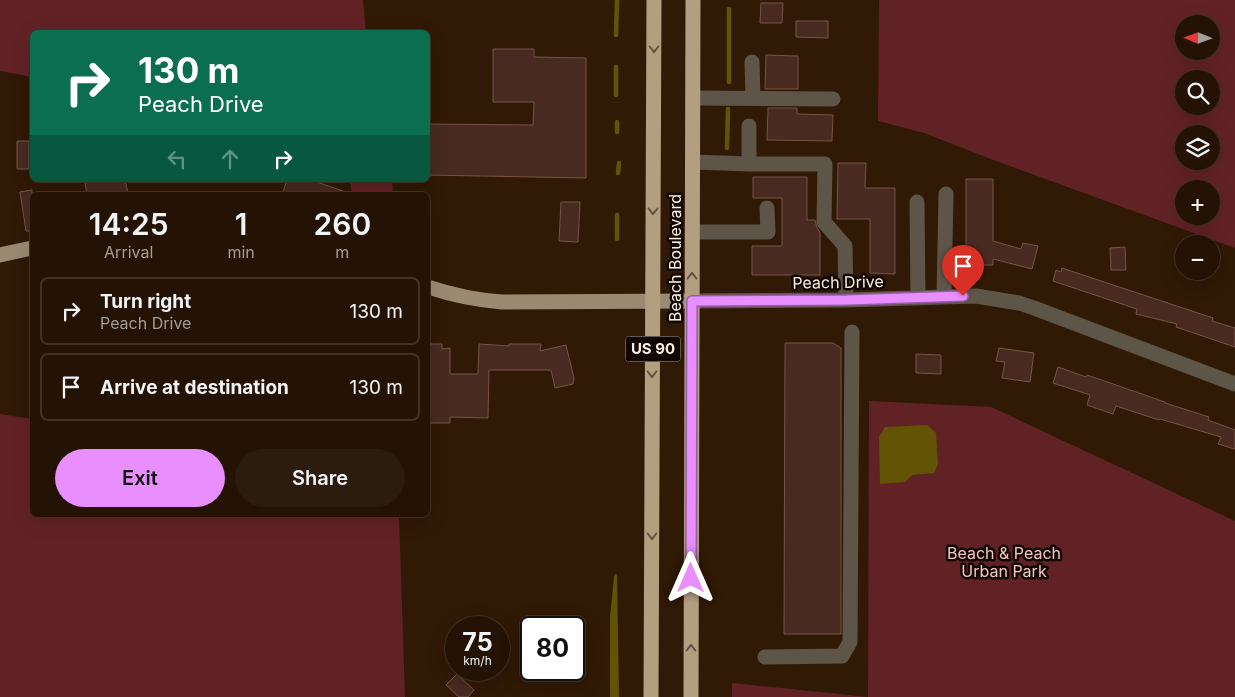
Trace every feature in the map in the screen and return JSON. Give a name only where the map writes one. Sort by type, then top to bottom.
[{"type":"highway","name":"US 90","points":[[651,697],[654,0]]},
{"type":"highway","name":"Beach Boulevard","points":[[691,697],[694,0]]},
{"type":"main road","points":[[0,255],[30,248]]},
{"type":"main road","name":"Peach Drive","points":[[430,291],[470,299],[502,302],[692,301]]},
{"type":"street","points":[[752,62],[753,98]]},
{"type":"street","points":[[693,98],[833,100]]},
{"type":"street","points":[[749,126],[749,164]]},
{"type":"street","points":[[693,162],[825,164],[824,222],[845,246],[846,300]]},
{"type":"street","points":[[944,297],[946,194]]},
{"type":"street","points":[[917,202],[918,298]]},
{"type":"street","points":[[693,232],[768,232],[767,208]]},
{"type":"street","name":"Peach Drive","points":[[692,301],[846,300],[976,296],[1019,303],[1235,384]]},
{"type":"street","points":[[765,657],[842,656],[850,642],[852,332]]},
{"type":"green space","points":[[0,0],[363,0],[366,30],[30,30],[30,77],[0,71]]},
{"type":"green space","points":[[879,0],[1235,0],[1235,248],[1220,243],[1220,235],[1199,235],[924,133],[878,121]]},
{"type":"green space","points":[[350,182],[392,182],[393,192],[352,192]]},
{"type":"green space","name":"Beach & Peach Urban Park","points":[[869,401],[991,407],[1235,521],[1235,697],[868,697]]},
{"type":"green space","points":[[0,414],[30,419],[30,517],[399,517],[405,697],[0,697]]},
{"type":"green space","points":[[732,683],[868,697],[732,697]]},
{"type":"shaded area","points":[[927,425],[936,433],[938,464],[934,473],[912,475],[905,482],[880,484],[879,437],[885,427]]},
{"type":"shaded area","points":[[616,573],[619,697],[610,697],[610,617]]},
{"type":"building","points":[[761,3],[783,3],[782,23],[760,23]]},
{"type":"building","points":[[796,21],[828,21],[828,38],[796,37]]},
{"type":"building","points":[[493,49],[534,49],[534,57],[586,58],[586,178],[430,175],[430,124],[533,125],[534,102],[493,102]]},
{"type":"building","points":[[766,55],[798,56],[798,89],[765,89]]},
{"type":"building","points":[[768,108],[797,108],[797,114],[833,115],[832,141],[767,140]]},
{"type":"building","points":[[17,141],[29,141],[29,169],[17,169]]},
{"type":"building","points":[[838,163],[866,163],[865,188],[895,188],[895,274],[870,273],[870,219],[837,219]]},
{"type":"building","points":[[753,177],[807,177],[807,220],[815,220],[820,232],[820,275],[752,275],[752,246],[782,246],[782,198],[753,198]]},
{"type":"building","points":[[966,179],[993,179],[993,241],[1021,249],[1023,243],[1038,246],[1032,269],[993,259],[993,265],[966,265]]},
{"type":"building","points":[[125,182],[128,192],[86,192],[85,183]]},
{"type":"building","points":[[286,182],[317,182],[346,192],[283,192]]},
{"type":"building","points":[[32,190],[30,192],[30,231],[26,231],[20,192]]},
{"type":"building","points":[[561,202],[580,202],[578,242],[559,241]]},
{"type":"building","points":[[1125,247],[1126,270],[1111,270],[1110,248]]},
{"type":"building","points":[[1062,268],[1213,318],[1212,321],[1235,328],[1235,347],[1176,327],[1177,324],[1136,314],[1137,309],[1053,281],[1056,270],[1061,272]]},
{"type":"building","points":[[785,343],[833,343],[841,348],[841,634],[784,634]]},
{"type":"building","points":[[430,344],[442,344],[442,349],[450,348],[450,374],[478,374],[479,344],[509,346],[509,344],[541,344],[540,351],[566,345],[574,378],[573,384],[555,388],[551,370],[489,370],[488,418],[450,417],[450,423],[430,423]]},
{"type":"building","points":[[999,348],[1034,353],[1030,382],[1002,378],[1005,362],[996,361]]},
{"type":"building","points":[[916,354],[941,355],[941,374],[916,373]]},
{"type":"building","points":[[1058,367],[1086,377],[1087,375],[1209,417],[1208,420],[1235,430],[1235,449],[1218,444],[1221,437],[1116,406],[1113,414],[1087,405],[1090,395],[1053,383]]},
{"type":"building","points":[[450,681],[464,681],[474,690],[468,697],[459,697],[446,685]]},
{"type":"waterway","points":[[616,35],[617,0]]},
{"type":"waterway","points":[[729,9],[729,82]]},
{"type":"waterway","points":[[616,67],[616,95]]},
{"type":"waterway","points":[[727,148],[728,109]]},
{"type":"waterway","points":[[617,122],[617,132]]},
{"type":"waterway","points":[[618,173],[619,163]]},
{"type":"waterway","points":[[617,215],[617,239]]},
{"type":"route","points":[[691,578],[692,301],[846,300],[963,296]]}]
